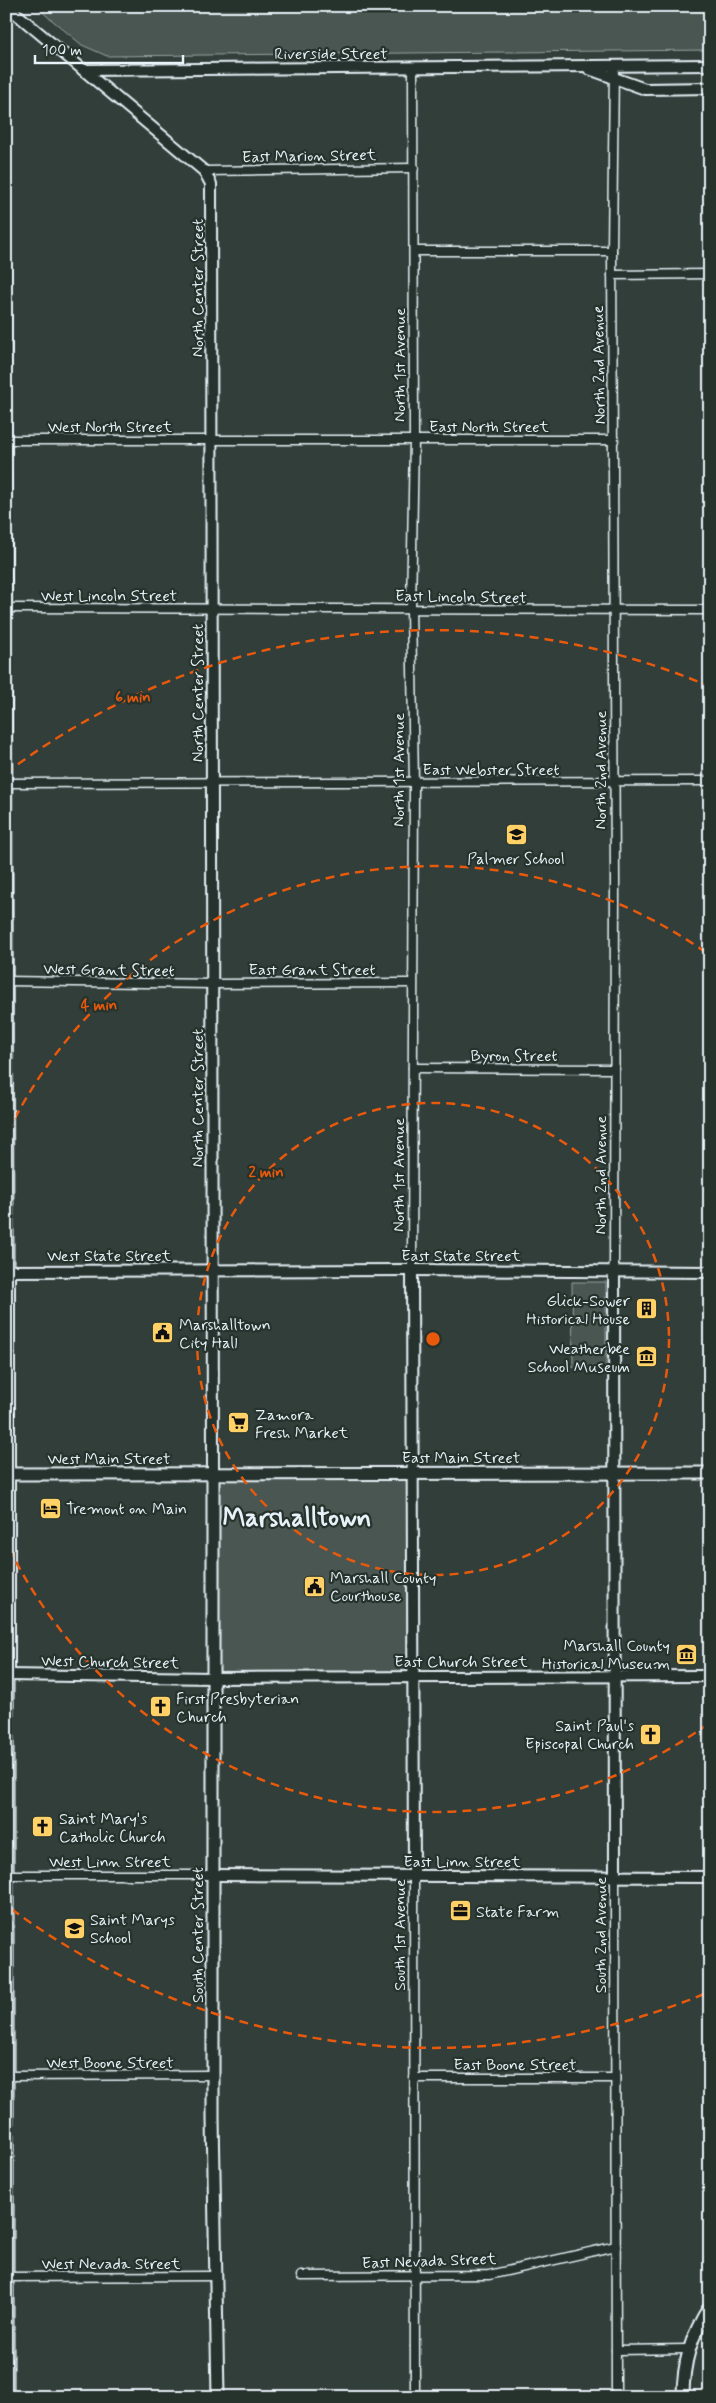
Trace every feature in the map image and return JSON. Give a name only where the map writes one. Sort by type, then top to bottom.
[{"type":"main road","name":"East Main Street","points":[[213,1474],[710,1473]]},
{"type":"main road","name":"West Main Street","points":[[8,1474],[213,1474]]},
{"type":"main road","name":"South Center Street","points":[[213,1474],[213,2118],[218,2397]]},
{"type":"main road","points":[[683,2397],[683,2382],[688,2349],[710,2306]]},
{"type":"street","points":[[7,6],[204,171]]},
{"type":"street","name":"Riverside Street","points":[[578,65],[645,88],[710,88]]},
{"type":"street","name":"Riverside Street","points":[[83,70],[710,65]]},
{"type":"street","name":"North 2nd Avenue","points":[[614,66],[612,274],[616,1069],[615,1473]]},
{"type":"street","name":"North 1st Avenue","points":[[413,68],[414,439],[411,608],[414,783],[412,983],[413,1473]]},
{"type":"street","name":"East Marion Street","points":[[204,171],[414,168]]},
{"type":"street","name":"North Center Street","points":[[204,171],[211,184],[213,439],[213,1474]]},
{"type":"street","points":[[6,192],[9,2397]]},
{"type":"street","points":[[414,251],[612,251]]},
{"type":"street","points":[[612,274],[710,274]]},
{"type":"street","name":"East North Street","points":[[213,439],[614,440]]},
{"type":"street","name":"West North Street","points":[[7,440],[213,439]]},
{"type":"street","name":"West Lincoln Street","points":[[6,608],[212,608]]},
{"type":"street","name":"East Lincoln Street","points":[[212,608],[710,610]]},
{"type":"street","name":"East Webster Street","points":[[7,783],[213,784],[710,781]]},
{"type":"street","name":"West Grant Street","points":[[8,981],[212,984]]},
{"type":"street","name":"East Grant Street","points":[[212,984],[412,983]]},
{"type":"street","name":"Byron Street","points":[[413,1068],[616,1069]]},
{"type":"street","name":"West State Street","points":[[8,1271],[212,1270]]},
{"type":"street","name":"East State Street","points":[[212,1270],[710,1272]]},
{"type":"street","name":"South 1st Avenue","points":[[413,1473],[415,2397]]},
{"type":"street","name":"South 2nd Avenue","points":[[615,1473],[616,2397]]},
{"type":"street","name":"West Church Street","points":[[8,1675],[213,1678]]},
{"type":"street","name":"East Church Street","points":[[213,1678],[710,1676]]},
{"type":"street","name":"West Linn Street","points":[[8,1875],[214,1875]]},
{"type":"street","name":"East Linn Street","points":[[214,1875],[710,1877]]},
{"type":"street","name":"West Boone Street","points":[[8,2076],[213,2075]]},
{"type":"street","name":"East Boone Street","points":[[414,2078],[616,2078]]},
{"type":"street","name":"East Nevada Street","points":[[300,2276],[489,2275],[616,2246]]},
{"type":"street","name":"West Nevada Street","points":[[8,2277],[216,2276]]},
{"type":"street","points":[[616,2350],[688,2349]]},
{"type":"shaded area","points":[[35,6],[710,6],[710,50],[107,56],[82,45]]},
{"type":"shaded area","points":[[572,1282],[606,1282],[606,1367],[573,1367]]},
{"type":"shaded area","points":[[413,1473],[414,1677],[213,1678],[213,1474]]},
{"type":"place","name":"Palmer School","points":[[516,834]]},
{"type":"place","name":"Glick-Sower Historical House","points":[[646,1309]]},
{"type":"place","name":"Marshalltown City Hall","points":[[163,1333]]},
{"type":"place","name":"Weatherbee School Museum","points":[[646,1357]]},
{"type":"place","name":"Zamora Fresh Market","points":[[239,1423]]},
{"type":"place","name":"Tremont on Main","points":[[50,1508]]},
{"type":"place","name":"Marshall County Courthouse","points":[[314,1586]]},
{"type":"place","name":"Marshall County Historical Museum","points":[[686,1654]]},
{"type":"place","name":"First Presbyterian Church","points":[[160,1707]]},
{"type":"place","name":"Saint Paul's Episcopal Church","points":[[650,1734]]},
{"type":"place","name":"Saint Mary's Catholic Church","points":[[43,1827]]},
{"type":"place","name":"State Farm","points":[[460,1911]]},
{"type":"place","name":"Saint Marys School","points":[[74,1928]]},
{"type":"district","name":"Marshalltown","points":[[297,1517]]}]
